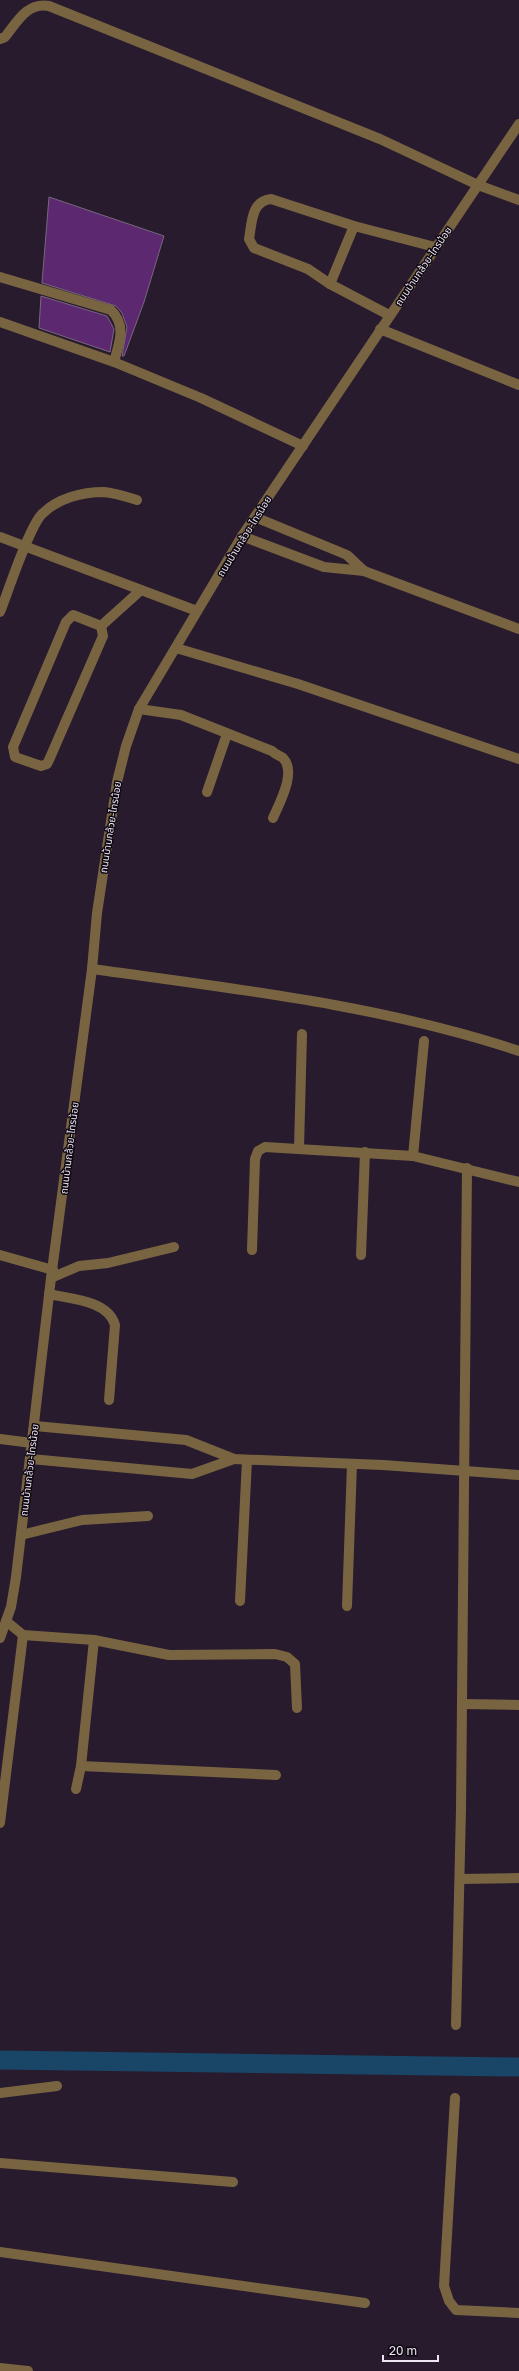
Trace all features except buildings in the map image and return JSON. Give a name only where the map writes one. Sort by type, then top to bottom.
[{"type":"street","points":[[0,39],[5,37],[30,8],[42,4],[49,6],[380,139],[478,185],[519,200]]},
{"type":"street","name":"ถนนบ้านกล้วย-ไทรน้อย","points":[[0,1638],[6,1621],[16,1577],[52,1274],[92,969],[97,913],[117,782],[126,746],[139,709],[242,536],[389,315],[519,124]]},
{"type":"street","points":[[389,315],[330,284],[308,269],[254,248],[249,239],[254,212],[260,202],[271,199],[354,226],[435,247]]},
{"type":"street","points":[[330,284],[354,226]]},
{"type":"street","points":[[0,277],[112,310],[118,317],[122,329],[114,362]]},
{"type":"street","points":[[0,322],[114,362],[201,398],[303,446]]},
{"type":"street","points":[[380,330],[519,385]]},
{"type":"street","points":[[0,612],[26,546],[41,515],[55,503],[70,497],[106,492],[137,500]]},
{"type":"street","points":[[255,517],[347,555],[364,572]]},
{"type":"street","points":[[242,536],[324,567],[364,572],[519,629]]},
{"type":"street","points":[[0,537],[197,611]]},
{"type":"street","points":[[101,626],[141,590]]},
{"type":"street","points":[[77,614],[101,626],[103,636],[47,764],[41,766],[15,757],[13,747],[68,618],[77,614]]},
{"type":"street","points":[[176,648],[298,684],[519,759]]},
{"type":"street","points":[[139,709],[181,715],[272,752],[284,759],[289,768],[287,779],[273,818]]},
{"type":"street","points":[[207,792],[227,734]]},
{"type":"street","points":[[92,969],[235,989],[407,1019],[461,1033],[519,1052]]},
{"type":"street","points":[[299,1148],[302,1034]]},
{"type":"street","points":[[413,1156],[424,1042]]},
{"type":"street","points":[[252,1250],[256,1154],[265,1147],[413,1156],[467,1168],[519,1182]]},
{"type":"street","points":[[361,1255],[365,1152]]},
{"type":"street","points":[[456,2025],[460,1879],[467,1168]]},
{"type":"street","points":[[0,1255],[52,1274],[79,1266],[108,1263],[174,1247]]},
{"type":"street","points":[[50,1294],[98,1305],[113,1318],[115,1325],[109,1400]]},
{"type":"street","points":[[35,1426],[186,1440],[234,1459],[352,1464],[519,1475]]},
{"type":"street","points":[[0,1439],[32,1443]]},
{"type":"street","points":[[31,1460],[192,1474],[234,1459]]},
{"type":"street","points":[[240,1601],[246,1460]]},
{"type":"street","points":[[347,1606],[352,1464]]},
{"type":"street","points":[[21,1535],[82,1520],[148,1516]]},
{"type":"street","points":[[6,1621],[24,1635],[94,1640],[169,1655],[275,1654],[287,1657],[295,1664],[297,1708]]},
{"type":"street","points":[[0,1823],[24,1635]]},
{"type":"street","points":[[76,1789],[81,1766],[94,1640]]},
{"type":"street","points":[[462,1704],[519,1705]]},
{"type":"street","points":[[81,1766],[276,1774]]},
{"type":"street","points":[[460,1879],[519,1878]]},
{"type":"street","points":[[0,2093],[56,2086]]},
{"type":"street","points":[[455,2098],[444,2286],[449,2301],[456,2310],[519,2314]]},
{"type":"street","points":[[0,2163],[233,2182]]},
{"type":"street","points":[[0,2252],[365,2303]]},
{"type":"street","points":[[0,2368],[28,2371]]},
{"type":"waterway","points":[[0,2060],[519,2067]]}]
